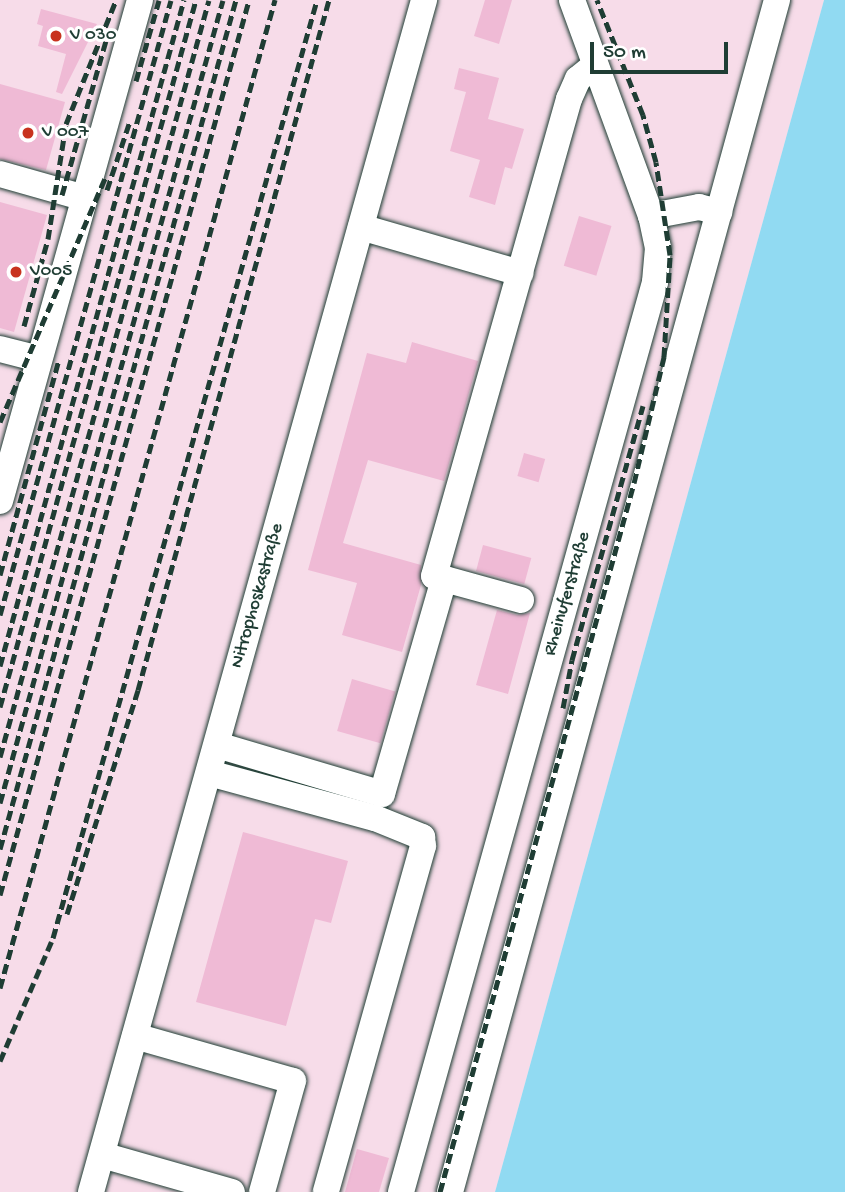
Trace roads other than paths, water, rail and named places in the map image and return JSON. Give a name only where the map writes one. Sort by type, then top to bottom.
[{"type":"street","points":[[0,501],[140,0]]},
{"type":"street","name":"Nitrophoskastraße","points":[[91,1192],[424,0]]},
{"type":"street","name":"Rheinuferstraße","points":[[401,1192],[655,282],[657,248],[651,216],[572,0]]},
{"type":"street","points":[[450,1192],[777,0]]},
{"type":"street","points":[[521,600],[434,576],[569,99],[578,79],[595,65]]},
{"type":"street","points":[[0,174],[85,198]]},
{"type":"street","points":[[651,216],[699,207],[719,212]]},
{"type":"street","points":[[361,227],[520,273]]},
{"type":"street","points":[[655,282],[695,305]]},
{"type":"street","points":[[0,349],[39,359]]},
{"type":"street","points":[[379,806],[444,579]]},
{"type":"street","points":[[217,745],[379,806],[422,837],[423,846],[326,1192]]},
{"type":"street","points":[[209,773],[379,806]]},
{"type":"street","points":[[135,1037],[293,1081],[261,1192]]},
{"type":"street","points":[[102,1156],[232,1192]]},
{"type":"water","points":[[824,0],[845,0],[845,1192],[495,1192]]},
{"type":"railway","points":[[24,326],[48,239],[66,124],[116,0]]},
{"type":"railway","points":[[136,81],[159,0]]},
{"type":"railway","points":[[0,615],[171,0]]},
{"type":"railway","points":[[0,666],[184,0]]},
{"type":"railway","points":[[0,707],[196,0]]},
{"type":"railway","points":[[0,757],[209,0]]},
{"type":"railway","points":[[0,803],[223,0]]},
{"type":"railway","points":[[0,849],[236,0]]},
{"type":"railway","points":[[0,895],[249,0]]},
{"type":"railway","points":[[0,988],[275,0]]},
{"type":"railway","points":[[0,1061],[53,938],[317,0]]},
{"type":"railway","points":[[67,914],[138,690],[329,0]]},
{"type":"railway","points":[[440,1192],[634,483],[664,357],[670,255],[656,162],[643,115],[597,0]]},
{"type":"railway","points":[[62,195],[106,41]]},
{"type":"railway","points":[[107,190],[130,121]]},
{"type":"railway","points":[[0,422],[105,178]]},
{"type":"railway","points":[[0,575],[59,359]]},
{"type":"railway","points":[[563,708],[572,660],[643,406]]},
{"type":"place","name":"V 030","points":[[56,36]]},
{"type":"place","name":"V 007","points":[[28,133]]},
{"type":"place","name":"V005","points":[[16,272]]}]
